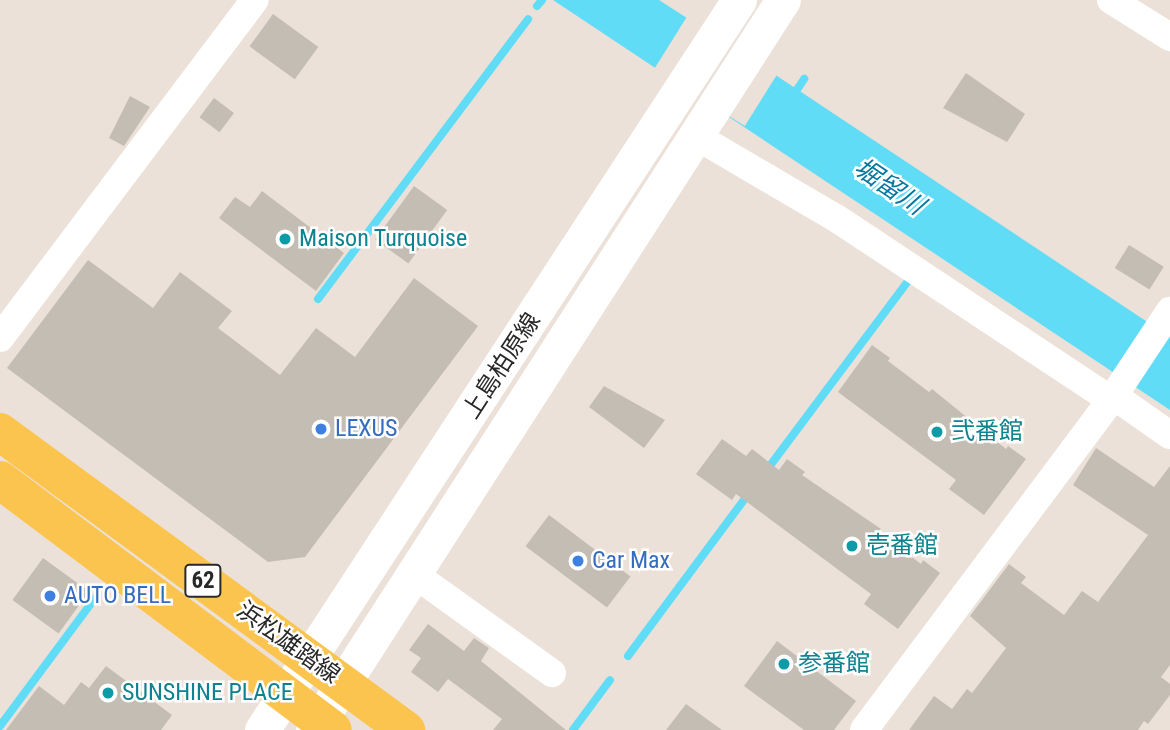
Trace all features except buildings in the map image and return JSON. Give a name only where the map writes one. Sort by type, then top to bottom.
[{"type":"main road","name":"浜松雄踏線","points":[[0,432],[406,730]]},
{"type":"main road","name":"浜松雄踏線","points":[[0,480],[287,695],[322,727]]},
{"type":"street","points":[[0,338],[255,0]]},
{"type":"street","name":"上島柏原線","points":[[322,727],[344,684],[783,0]]},
{"type":"street","points":[[1111,0],[1170,37]]},
{"type":"street","name":"上島柏原線","points":[[262,730],[733,10]]},
{"type":"street","points":[[700,129],[1114,396],[1170,435]]},
{"type":"street","points":[[864,730],[1114,396],[1169,313]]},
{"type":"street","points":[[414,574],[552,673]]},
{"type":"water","name":"堀留川","points":[[553,0],[659,0],[1170,337],[1170,410]]},
{"type":"pier","points":[[688,15],[779,72],[745,126],[654,69]]},
{"type":"waterway","points":[[537,6],[542,0]]},
{"type":"waterway","points":[[318,299],[528,19]]},
{"type":"waterway","points":[[792,97],[804,79]]},
{"type":"waterway","points":[[766,471],[908,281]]},
{"type":"waterway","points":[[628,656],[749,493]]},
{"type":"waterway","points":[[0,726],[95,598]]},
{"type":"waterway","points":[[573,730],[610,680]]},
{"type":"place","name":"Maison Turquoise","points":[[285,239]]},
{"type":"place","name":"LEXUS","points":[[321,429]]},
{"type":"place","name":"弐番館","points":[[937,432]]},
{"type":"place","name":"壱番館","points":[[852,546]]},
{"type":"place","name":"Car Max","points":[[578,561]]},
{"type":"place","name":"AUTO BELL","points":[[50,596]]},
{"type":"place","name":"参番館","points":[[784,664]]},
{"type":"place","name":"SUNSHINE PLACE","points":[[108,693]]}]
